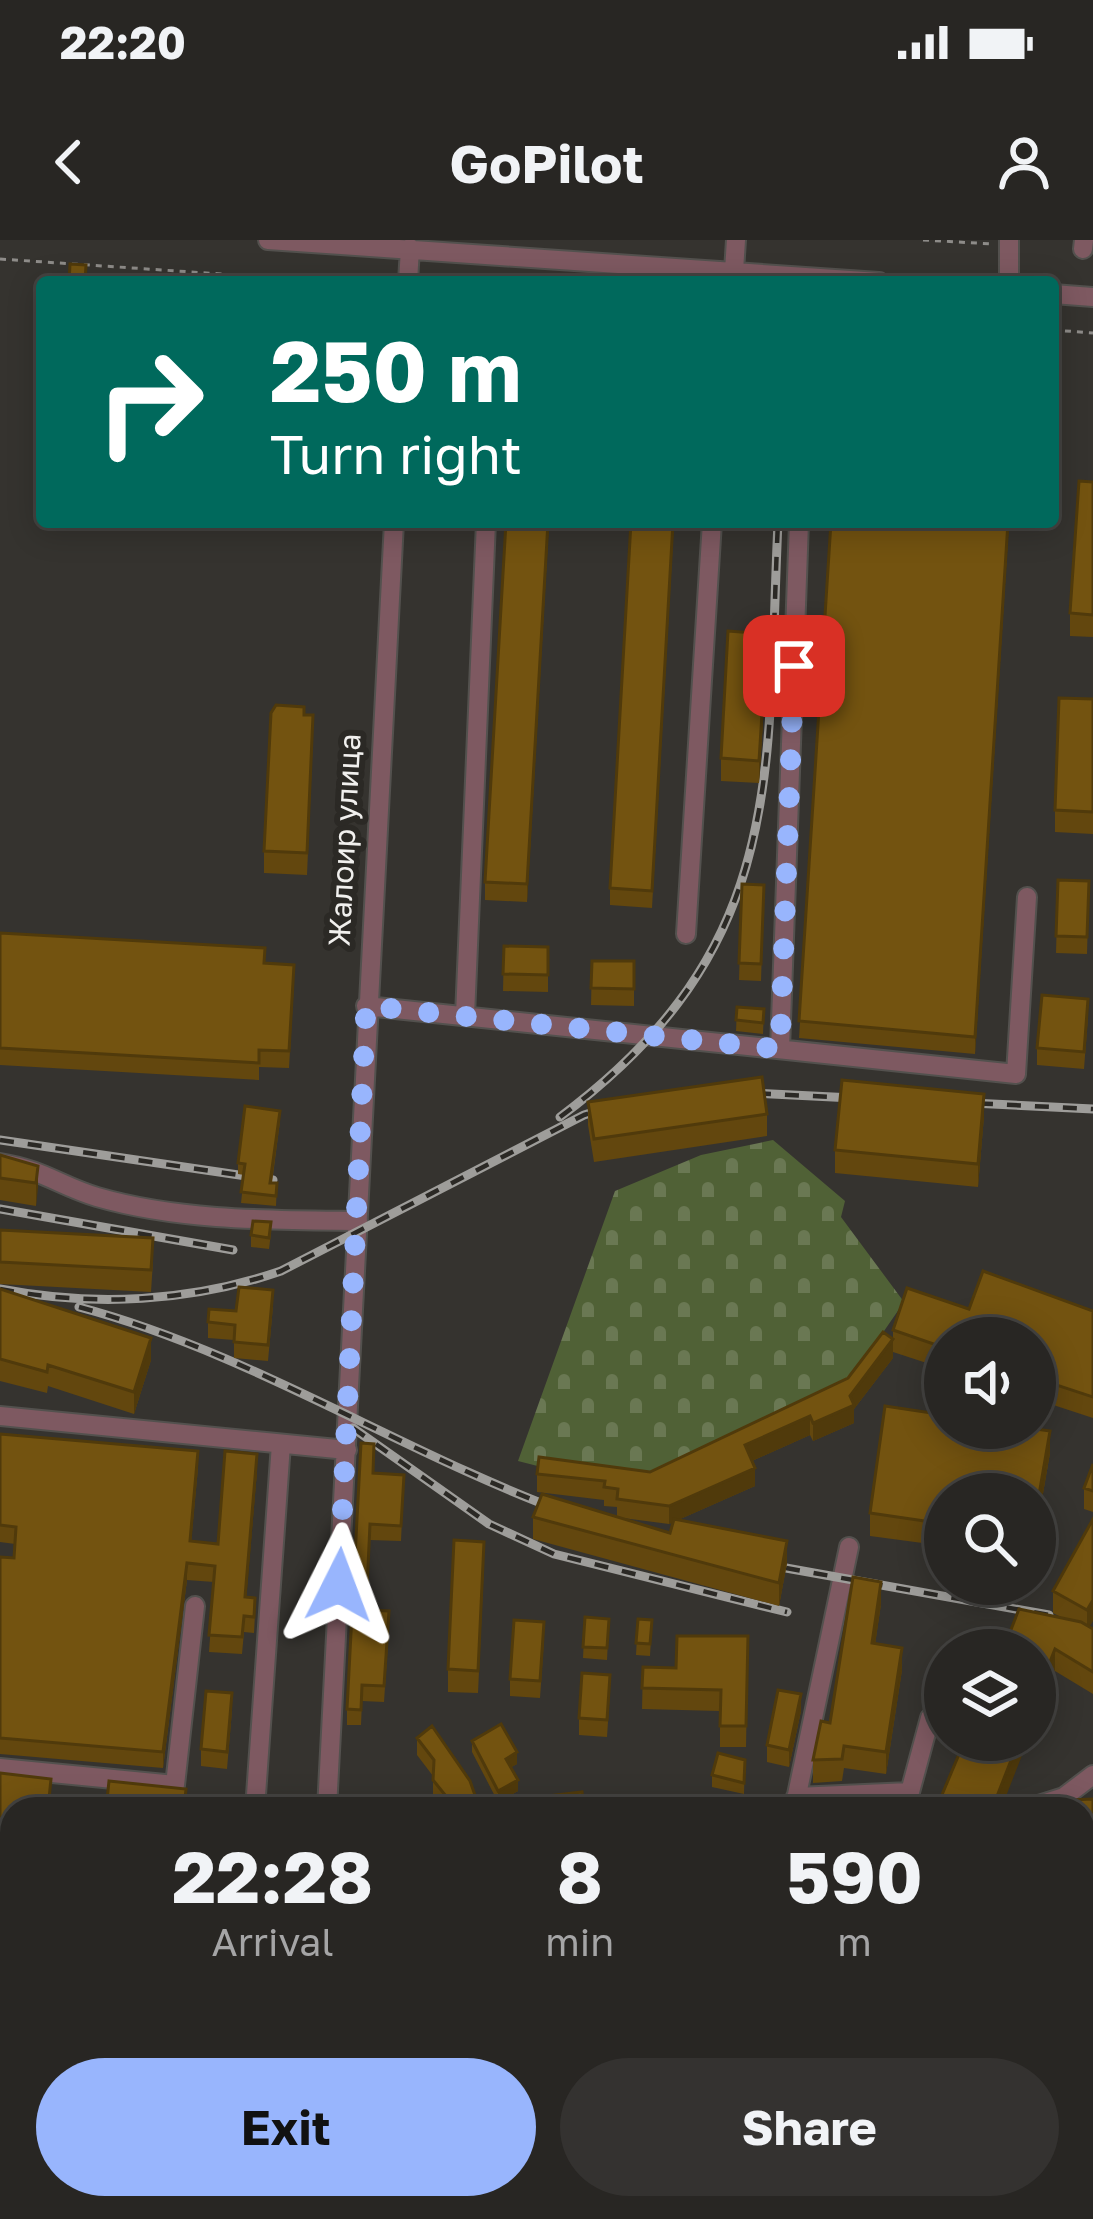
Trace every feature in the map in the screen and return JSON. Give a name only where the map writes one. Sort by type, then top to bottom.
[{"type":"street","points":[[268,240],[402,245],[788,276]]},
{"type":"street","points":[[734,271],[736,240]]},
{"type":"street","points":[[1009,276],[1010,242]]},
{"type":"street","points":[[402,245],[407,276]]},
{"type":"street","points":[[1059,294],[1093,297]]},
{"type":"street","name":"Жалоир улица","points":[[328,1797],[394,528]]},
{"type":"street","points":[[465,1016],[486,528]]},
{"type":"street","points":[[686,934],[712,528]]},
{"type":"street","points":[[780,1049],[799,528]]},
{"type":"street","points":[[366,1006],[1016,1073],[1028,897]]},
{"type":"street","points":[[0,1162],[42,1170],[95,1196],[118,1200],[236,1219],[358,1221]]},
{"type":"street","points":[[0,1416],[347,1450]]},
{"type":"street","points":[[256,1797],[281,1444]]},
{"type":"street","points":[[796,1797],[848,1547]]},
{"type":"street","points":[[0,1768],[176,1785],[195,1606]]},
{"type":"street","points":[[858,1797],[910,1792],[924,1740]]},
{"type":"street","points":[[1064,1797],[1093,1775]]},
{"type":"path","points":[[923,240],[1010,242]]},
{"type":"path","points":[[0,259],[251,276]]},
{"type":"path","points":[[1059,330],[1093,333]]},
{"type":"green space","points":[[773,1140],[845,1201],[841,1217],[904,1302],[844,1389],[708,1462],[616,1486],[518,1461],[615,1191],[701,1155]]},
{"type":"building","points":[[70,264],[86,265],[85,276],[69,276]]},
{"type":"building","points":[[1079,481],[1093,482],[1093,615],[1070,613]]},
{"type":"building","points":[[506,528],[548,528],[527,884],[485,882]]},
{"type":"building","points":[[631,528],[673,528],[652,891],[610,888]]},
{"type":"building","points":[[831,528],[1008,528],[975,1037],[799,1021]]},
{"type":"building","points":[[728,631],[767,634],[759,761],[721,758]]},
{"type":"building","points":[[1059,698],[1093,699],[1093,812],[1055,810]]},
{"type":"building","points":[[276,705],[304,707],[304,715],[313,715],[307,853],[264,851],[271,713]]},
{"type":"building","points":[[1058,880],[1089,881],[1087,937],[1056,936]]},
{"type":"building","points":[[742,884],[764,885],[761,964],[739,963]]},
{"type":"building","points":[[0,933],[265,948],[264,963],[294,965],[289,1051],[259,1050],[259,1063],[0,1048]]},
{"type":"building","points":[[504,946],[548,947],[548,975],[503,974]]},
{"type":"building","points":[[592,961],[634,961],[634,989],[591,988]]},
{"type":"building","points":[[1042,995],[1088,999],[1084,1052],[1037,1048]]},
{"type":"building","points":[[737,1007],[764,1009],[763,1023],[736,1020]]},
{"type":"building","points":[[762,1077],[767,1114],[594,1139],[588,1102]]},
{"type":"building","points":[[842,1080],[984,1094],[978,1164],[835,1150]]},
{"type":"building","points":[[245,1106],[280,1111],[270,1183],[277,1183],[276,1196],[241,1192],[245,1164],[238,1163]]},
{"type":"building","points":[[0,1155],[38,1166],[36,1183],[0,1178]]},
{"type":"building","points":[[253,1221],[271,1222],[269,1238],[251,1235]]},
{"type":"building","points":[[0,1230],[153,1238],[151,1270],[0,1262]]},
{"type":"building","points":[[983,1271],[1093,1311],[1093,1397],[1056,1385],[1056,1317],[924,1317],[924,1341],[893,1330],[907,1288],[969,1309]]},
{"type":"building","points":[[239,1287],[273,1290],[268,1345],[234,1342],[235,1325],[208,1322],[209,1309],[236,1311]]},
{"type":"building","points":[[0,1289],[151,1338],[134,1392],[48,1365],[47,1372],[0,1359]]},
{"type":"building","points":[[883,1332],[893,1339],[850,1396],[854,1405],[813,1423],[810,1416],[745,1445],[755,1468],[669,1506],[617,1499],[618,1489],[604,1487],[605,1481],[537,1474],[539,1457],[650,1472],[848,1378]]},
{"type":"building","points":[[885,1406],[924,1412],[924,1449],[1047,1449],[1043,1473],[924,1473],[924,1521],[870,1513]]},
{"type":"building","points":[[0,1434],[198,1451],[190,1541],[218,1544],[225,1451],[257,1454],[245,1597],[255,1598],[254,1617],[244,1616],[242,1637],[209,1635],[215,1566],[187,1563],[163,1752],[0,1738],[0,1557],[14,1558],[16,1527],[0,1525]]},
{"type":"building","points":[[361,1443],[374,1444],[373,1473],[404,1475],[401,1526],[370,1524],[366,1610],[389,1611],[384,1686],[362,1685],[361,1710],[347,1709]]},
{"type":"building","points":[[1093,1464],[1093,1491],[1084,1488]]},
{"type":"building","points":[[542,1494],[670,1533],[674,1519],[787,1541],[779,1583],[533,1517]]},
{"type":"building","points":[[1093,1519],[1093,1600],[1087,1610],[1056,1593]]},
{"type":"building","points":[[454,1540],[484,1542],[478,1671],[448,1669]]},
{"type":"building","points":[[853,1577],[881,1582],[872,1643],[902,1648],[886,1752],[844,1746],[842,1759],[813,1760],[821,1721],[830,1723]]},
{"type":"building","points":[[1019,1609],[1081,1622],[1093,1629],[1093,1672],[1056,1650],[1056,1629],[1011,1629]]},
{"type":"building","points":[[585,1617],[609,1619],[607,1648],[583,1647]]},
{"type":"building","points":[[638,1619],[652,1620],[650,1644],[636,1643]]},
{"type":"building","points":[[514,1620],[544,1622],[540,1681],[510,1679]]},
{"type":"building","points":[[677,1636],[748,1636],[746,1726],[720,1726],[721,1690],[642,1688],[643,1667],[676,1668]]},
{"type":"building","points":[[582,1673],[610,1675],[607,1720],[579,1718]]},
{"type":"building","points":[[778,1690],[801,1694],[789,1750],[767,1745]]},
{"type":"building","points":[[206,1691],[232,1693],[227,1752],[201,1749]]},
{"type":"building","points":[[501,1724],[517,1752],[506,1759],[518,1780],[498,1791],[472,1741]]},
{"type":"building","points":[[432,1726],[476,1797],[446,1797],[433,1780],[434,1760],[417,1738]]},
{"type":"building","points":[[718,1753],[745,1760],[744,1783],[712,1775]]},
{"type":"building","points":[[956,1761],[1011,1761],[997,1797],[941,1797]]},
{"type":"building","points":[[0,1773],[51,1779],[49,1797],[0,1797]]},
{"type":"building","points":[[109,1781],[186,1789],[185,1797],[107,1797]]},
{"type":"building","points":[[582,1792],[583,1797],[540,1797]]},
{"type":"railway","points":[[560,1117],[634,1053],[689,988],[726,922],[750,852],[764,778],[778,528]]},
{"type":"railway","points":[[729,1092],[873,1099]]},
{"type":"railway","points":[[951,1102],[1093,1109]]},
{"type":"railway","points":[[0,1289],[71,1298],[142,1298],[212,1289],[281,1271],[584,1115],[622,1103]]},
{"type":"railway","points":[[0,1140],[273,1180]]},
{"type":"railway","points":[[0,1209],[233,1250]]},
{"type":"railway","points":[[79,1307],[205,1350],[570,1514]]},
{"type":"railway","points":[[353,1428],[489,1524],[554,1554],[787,1612]]},
{"type":"railway","points":[[786,1568],[1049,1615]]},
{"type":"route","points":[[339,1585],[366,1006],[780,1049],[794,666]]}]
